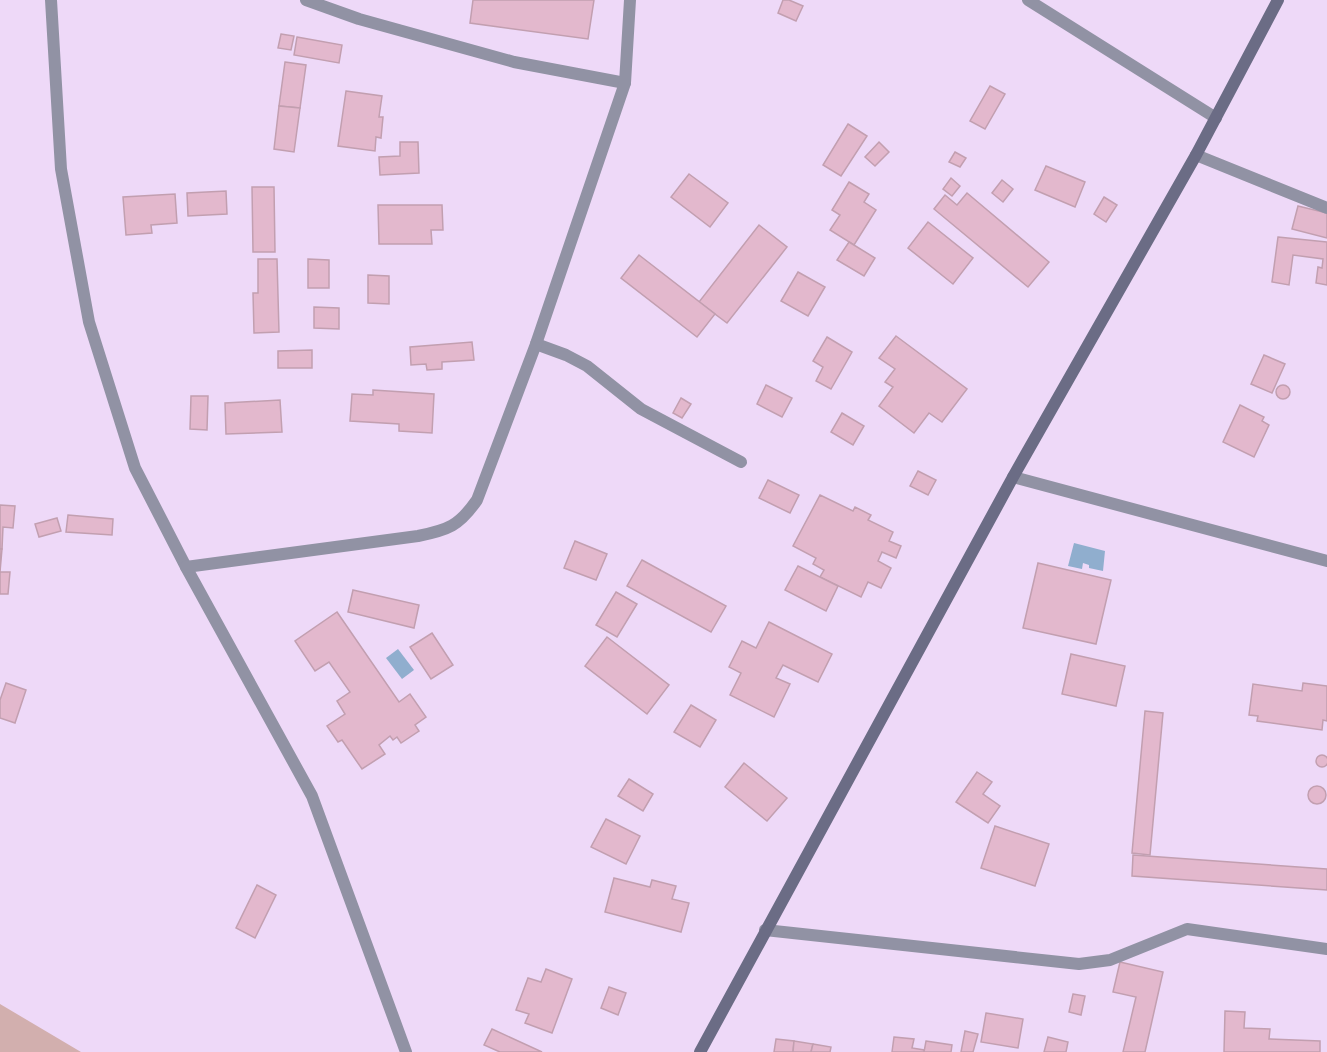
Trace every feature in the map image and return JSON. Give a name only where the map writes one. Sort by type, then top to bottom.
[{"type":"street","points":[[51,0],[61,169],[89,322],[135,468],[186,567],[312,796],[406,1052]]},
{"type":"street","points":[[306,0],[359,19],[514,62],[625,83]]},
{"type":"street","points":[[186,567],[418,536],[443,531],[467,514],[477,500],[536,344],[625,83],[630,0]]},
{"type":"street","points":[[1028,0],[1216,118]]},
{"type":"street","points":[[700,1052],[1013,477],[1196,155],[1278,0]]},
{"type":"street","points":[[1196,155],[1327,208]]},
{"type":"street","points":[[536,344],[587,366],[641,409],[741,462]]},
{"type":"street","points":[[1013,477],[1327,561]]},
{"type":"street","points":[[765,930],[1078,964],[1110,960],[1187,930],[1327,949]]},
{"type":"shaded area","points":[[0,1004],[81,1052],[0,1052]]},
{"type":"water","points":[[1074,543],[1105,551],[1103,571],[1089,568],[1089,565],[1083,563],[1082,569],[1068,566]]},
{"type":"water","points":[[398,649],[414,670],[402,679],[386,658]]},
{"type":"building","points":[[473,0],[594,0],[588,39],[470,23]]},
{"type":"building","points":[[783,0],[803,6],[796,21],[778,13]]},
{"type":"building","points":[[281,34],[294,36],[291,50],[278,48]]},
{"type":"building","points":[[297,37],[342,45],[339,63],[294,55]]},
{"type":"building","points":[[285,62],[306,65],[300,108],[279,106]]},
{"type":"building","points":[[990,86],[1005,94],[985,129],[970,121]]},
{"type":"building","points":[[346,91],[382,96],[379,117],[383,117],[381,138],[376,137],[375,151],[338,146]]},
{"type":"building","points":[[279,106],[300,108],[294,152],[274,149]]},
{"type":"building","points":[[848,124],[867,136],[841,176],[823,165]]},
{"type":"building","points":[[400,142],[418,142],[419,173],[380,175],[379,157],[400,156]]},
{"type":"building","points":[[879,142],[889,152],[875,166],[865,157]]},
{"type":"building","points":[[955,152],[966,158],[960,167],[949,162]]},
{"type":"building","points":[[1046,166],[1085,182],[1075,207],[1035,190]]},
{"type":"building","points":[[689,174],[728,203],[710,227],[671,197]]},
{"type":"building","points":[[951,178],[960,186],[952,196],[943,189]]},
{"type":"building","points":[[1002,180],[1013,189],[1003,202],[992,193]]},
{"type":"building","points":[[849,182],[869,194],[864,202],[876,210],[854,245],[830,230],[840,215],[832,210]]},
{"type":"building","points":[[252,187],[274,187],[275,252],[253,252]]},
{"type":"building","points":[[226,191],[227,214],[188,216],[187,193]]},
{"type":"building","points":[[967,193],[1049,262],[1028,287],[934,209],[945,195],[957,205]]},
{"type":"building","points":[[175,194],[177,223],[151,225],[152,233],[126,235],[123,197]]},
{"type":"building","points":[[1104,197],[1117,205],[1106,222],[1094,214]]},
{"type":"building","points":[[378,205],[442,205],[443,230],[431,230],[432,244],[379,244]]},
{"type":"building","points":[[1298,206],[1327,213],[1327,238],[1292,229]]},
{"type":"building","points":[[928,222],[973,258],[953,284],[908,248]]},
{"type":"building","points":[[759,225],[787,247],[727,323],[699,302]]},
{"type":"building","points":[[1278,237],[1327,242],[1327,285],[1316,283],[1318,267],[1322,268],[1323,259],[1293,255],[1289,285],[1272,282]]},
{"type":"building","points":[[849,242],[875,258],[864,276],[837,260]]},
{"type":"building","points":[[639,255],[715,314],[697,337],[621,278]]},
{"type":"building","points":[[258,259],[277,259],[279,332],[254,333],[253,293],[258,293]]},
{"type":"building","points":[[308,259],[329,260],[329,288],[308,288]]},
{"type":"building","points":[[798,272],[825,287],[808,316],[781,301]]},
{"type":"building","points":[[368,275],[389,276],[389,304],[368,303]]},
{"type":"building","points":[[314,307],[339,308],[339,329],[314,328]]},
{"type":"building","points":[[896,336],[967,389],[942,422],[929,413],[914,433],[879,406],[893,387],[885,382],[895,369],[879,358]]},
{"type":"building","points":[[827,337],[852,352],[831,389],[816,381],[823,367],[813,361]]},
{"type":"building","points":[[472,342],[474,360],[442,362],[442,369],[427,370],[426,364],[411,365],[410,347]]},
{"type":"building","points":[[312,350],[312,368],[278,368],[278,351]]},
{"type":"building","points":[[1264,355],[1285,364],[1272,393],[1251,384]]},
{"type":"building","points":[[766,385],[792,398],[782,417],[757,404]]},
{"type":"building","points":[[1280,385],[1286,385],[1290,392],[1286,399],[1280,399],[1276,395],[1276,389]]},
{"type":"building","points":[[373,390],[434,394],[432,433],[399,431],[399,424],[350,421],[352,394],[373,395]]},
{"type":"building","points":[[191,396],[208,396],[207,430],[190,429]]},
{"type":"building","points":[[681,398],[691,404],[682,418],[673,413]]},
{"type":"building","points":[[280,400],[282,432],[226,434],[225,403]]},
{"type":"building","points":[[1240,405],[1264,417],[1262,421],[1269,425],[1254,457],[1223,442]]},
{"type":"building","points":[[842,413],[864,426],[853,445],[831,432]]},
{"type":"building","points":[[918,471],[936,480],[928,495],[910,486]]},
{"type":"building","points":[[768,480],[799,495],[790,513],[759,498]]},
{"type":"building","points":[[820,495],[853,511],[855,507],[871,515],[868,520],[893,532],[889,541],[901,546],[896,558],[882,552],[878,561],[891,568],[881,588],[868,582],[861,597],[820,577],[824,570],[813,564],[816,558],[793,546]]},
{"type":"building","points":[[0,505],[15,506],[13,528],[3,527],[2,549],[0,549]]},
{"type":"building","points":[[68,515],[113,519],[112,535],[66,532]]},
{"type":"building","points":[[57,518],[61,531],[39,537],[35,524]]},
{"type":"building","points":[[575,541],[607,554],[596,580],[564,568]]},
{"type":"building","points":[[0,549],[2,549],[0,572]]},
{"type":"building","points":[[642,560],[726,606],[711,632],[627,586]]},
{"type":"building","points":[[1038,563],[1111,580],[1096,644],[1023,628]]},
{"type":"building","points":[[798,566],[838,586],[826,611],[785,590]]},
{"type":"building","points":[[0,572],[10,572],[8,594],[0,594]]},
{"type":"building","points":[[353,590],[419,605],[414,628],[348,612]]},
{"type":"building","points":[[616,592],[637,604],[617,637],[596,625]]},
{"type":"building","points":[[337,612],[399,702],[410,694],[426,717],[415,725],[419,731],[401,743],[397,737],[393,740],[390,736],[379,745],[385,754],[362,769],[342,740],[338,742],[327,726],[345,714],[337,701],[350,692],[329,662],[315,671],[295,641]]},
{"type":"building","points":[[769,622],[832,654],[818,682],[783,665],[776,678],[790,684],[774,717],[730,695],[741,673],[729,667],[742,641],[756,648]]},
{"type":"building","points":[[432,633],[453,665],[431,679],[410,647]]},
{"type":"building","points":[[607,637],[669,685],[647,714],[585,666]]},
{"type":"building","points":[[1071,654],[1125,666],[1116,706],[1062,694]]},
{"type":"building","points":[[6,683],[26,690],[15,723],[0,718],[0,700]]},
{"type":"building","points":[[1303,683],[1327,686],[1327,721],[1323,720],[1322,730],[1257,721],[1258,716],[1249,715],[1253,684],[1302,691]]},
{"type":"building","points":[[691,705],[716,720],[700,747],[674,732]]},
{"type":"building","points":[[1145,711],[1163,713],[1150,855],[1132,853]]},
{"type":"building","points":[[1324,755],[1328,761],[1324,767],[1320,767],[1316,759]]},
{"type":"building","points":[[744,763],[787,798],[767,821],[725,787]]},
{"type":"building","points":[[977,772],[992,782],[983,794],[1000,806],[988,823],[956,802]]},
{"type":"building","points":[[629,779],[653,794],[643,811],[618,796]]},
{"type":"building","points":[[1317,786],[1325,791],[1326,795],[1321,803],[1317,804],[1309,799],[1308,795],[1313,787]]},
{"type":"building","points":[[606,819],[640,836],[626,864],[591,847]]},
{"type":"building","points":[[995,826],[1049,844],[1035,886],[981,868]]},
{"type":"building","points":[[1133,855],[1327,869],[1327,890],[1132,876]]},
{"type":"building","points":[[614,878],[650,887],[652,880],[676,886],[672,899],[689,903],[681,932],[605,912]]},
{"type":"building","points":[[257,885],[276,895],[255,938],[236,928]]},
{"type":"building","points":[[1120,962],[1163,972],[1145,1052],[1123,1052],[1136,997],[1113,992]]},
{"type":"building","points":[[546,969],[572,979],[552,1033],[525,1023],[529,1014],[516,1010],[528,978],[541,982]]},
{"type":"building","points":[[609,987],[626,993],[618,1015],[601,1008]]},
{"type":"building","points":[[1073,994],[1085,996],[1081,1015],[1069,1012]]},
{"type":"building","points":[[1225,1011],[1245,1012],[1244,1028],[1270,1029],[1269,1039],[1320,1041],[1320,1052],[1224,1052]]},
{"type":"building","points":[[986,1013],[1023,1019],[1018,1048],[981,1042]]},
{"type":"building","points":[[492,1029],[542,1052],[500,1052],[484,1045]]},
{"type":"building","points":[[965,1031],[978,1034],[973,1052],[961,1052]]},
{"type":"building","points":[[894,1037],[914,1039],[912,1048],[924,1050],[924,1052],[892,1052]]},
{"type":"building","points":[[1048,1037],[1068,1042],[1066,1052],[1044,1052]]},
{"type":"building","points":[[776,1039],[794,1041],[793,1052],[774,1052]]},
{"type":"building","points":[[794,1041],[813,1044],[811,1052],[793,1052]]},
{"type":"building","points":[[926,1041],[952,1045],[951,1052],[924,1052]]},
{"type":"building","points":[[813,1044],[831,1047],[830,1052],[811,1052]]}]
